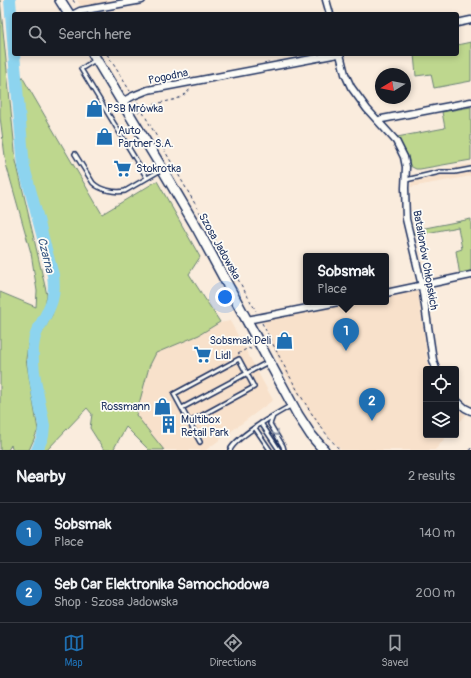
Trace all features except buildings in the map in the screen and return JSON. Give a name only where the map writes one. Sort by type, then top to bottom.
[{"type":"main road","points":[[60,0],[68,12]]},
{"type":"main road","name":"Szosa Jadowska","points":[[95,57],[163,169],[247,320],[292,405],[308,430],[324,450]]},
{"type":"street","points":[[78,12],[142,0]]},
{"type":"street","points":[[326,0],[329,12]]},
{"type":"street","points":[[459,23],[471,20]]},
{"type":"street","name":"Pogodna","points":[[122,102],[148,90],[328,56]]},
{"type":"street","name":"Batalionów Chłopskich","points":[[340,56],[351,87],[367,109],[396,141],[402,152],[406,165],[406,220],[422,286],[435,366]]},
{"type":"street","points":[[378,121],[471,102]]},
{"type":"street","points":[[389,292],[471,275]]},
{"type":"street","points":[[247,320],[322,305]]},
{"type":"street","points":[[458,402],[471,411]]},
{"type":"lane","points":[[95,57],[81,69],[147,178]]},
{"type":"lane","points":[[75,154],[93,183],[97,186],[119,192],[125,191],[163,169]]},
{"type":"lane","points":[[406,180],[440,172],[455,172],[471,169]]},
{"type":"lane","points":[[190,422],[254,387],[239,359],[174,394],[200,442]]},
{"type":"lane","points":[[182,408],[268,362]]},
{"type":"lane","points":[[230,450],[234,444],[261,423],[292,405]]},
{"type":"lane","points":[[273,416],[270,424],[284,450]]},
{"type":"lane","points":[[261,423],[279,450]]},
{"type":"lane","points":[[255,428],[270,450]]},
{"type":"path","points":[[108,56],[142,110],[315,418],[340,450]]},
{"type":"path","points":[[131,116],[157,103],[180,99],[190,89]]},
{"type":"path","points":[[236,355],[248,348],[256,349]]},
{"type":"shaded area","points":[[77,0],[122,0],[82,8]]},
{"type":"shaded area","points":[[471,164],[471,176],[411,187],[412,175]]},
{"type":"shaded area","points":[[418,288],[429,366],[423,366],[423,438],[445,438],[435,450],[341,450],[316,422],[281,367],[263,321],[338,305],[389,305],[389,294]]},
{"type":"shaded area","points":[[230,321],[273,400],[206,450],[157,450],[129,422],[161,334]]},
{"type":"shaded area","points":[[459,407],[466,415],[459,423]]},
{"type":"green space","points":[[0,0],[16,161],[47,295],[44,311],[28,344],[26,359],[38,430],[29,450],[13,450],[11,445],[8,450],[0,450],[0,292],[36,307],[37,291],[31,253],[6,164],[0,117]]},
{"type":"green space","points":[[471,42],[471,81],[434,88],[431,74],[416,76],[414,56],[459,56],[459,45]]},
{"type":"green space","points":[[17,68],[102,214],[157,181],[200,257],[189,274],[220,322],[199,335],[156,353],[149,367],[136,415],[164,450],[149,450],[126,427],[113,450],[104,450],[90,428],[92,414],[87,408],[47,450],[39,450],[46,437],[48,428],[36,354],[37,342],[52,315],[58,289],[56,275],[27,167]]},
{"type":"green space","points":[[471,107],[471,160],[420,169],[410,166],[408,156],[397,137],[445,128],[442,112]]},
{"type":"green space","points":[[471,219],[471,273],[460,276],[456,251],[462,249],[458,227],[416,235],[415,230]]},
{"type":"waterway","name":"Czarna","points":[[10,0],[12,26]]},
{"type":"waterway","name":"Czarna","points":[[14,56],[24,167],[54,282],[52,301],[36,334],[33,350],[34,371],[44,426],[43,436],[37,450]]},
{"type":"place","name":"PSB Mrówka","points":[[94,108]]},
{"type":"place","name":"Auto Partner S.A.","points":[[105,136]]},
{"type":"place","name":"Stokrotka","points":[[123,168]]},
{"type":"place","name":"Sobsmak Deli","points":[[284,340]]},
{"type":"place","name":"Sobsmak","points":[[346,351]]},
{"type":"place","name":"Lidl","points":[[202,355]]},
{"type":"place","name":"Rossmann","points":[[163,406]]},
{"type":"place","name":"Seb Car Elektronika Samochodowa","points":[[372,421]]},
{"type":"place","name":"Multibox Retail Park","points":[[168,425]]}]
